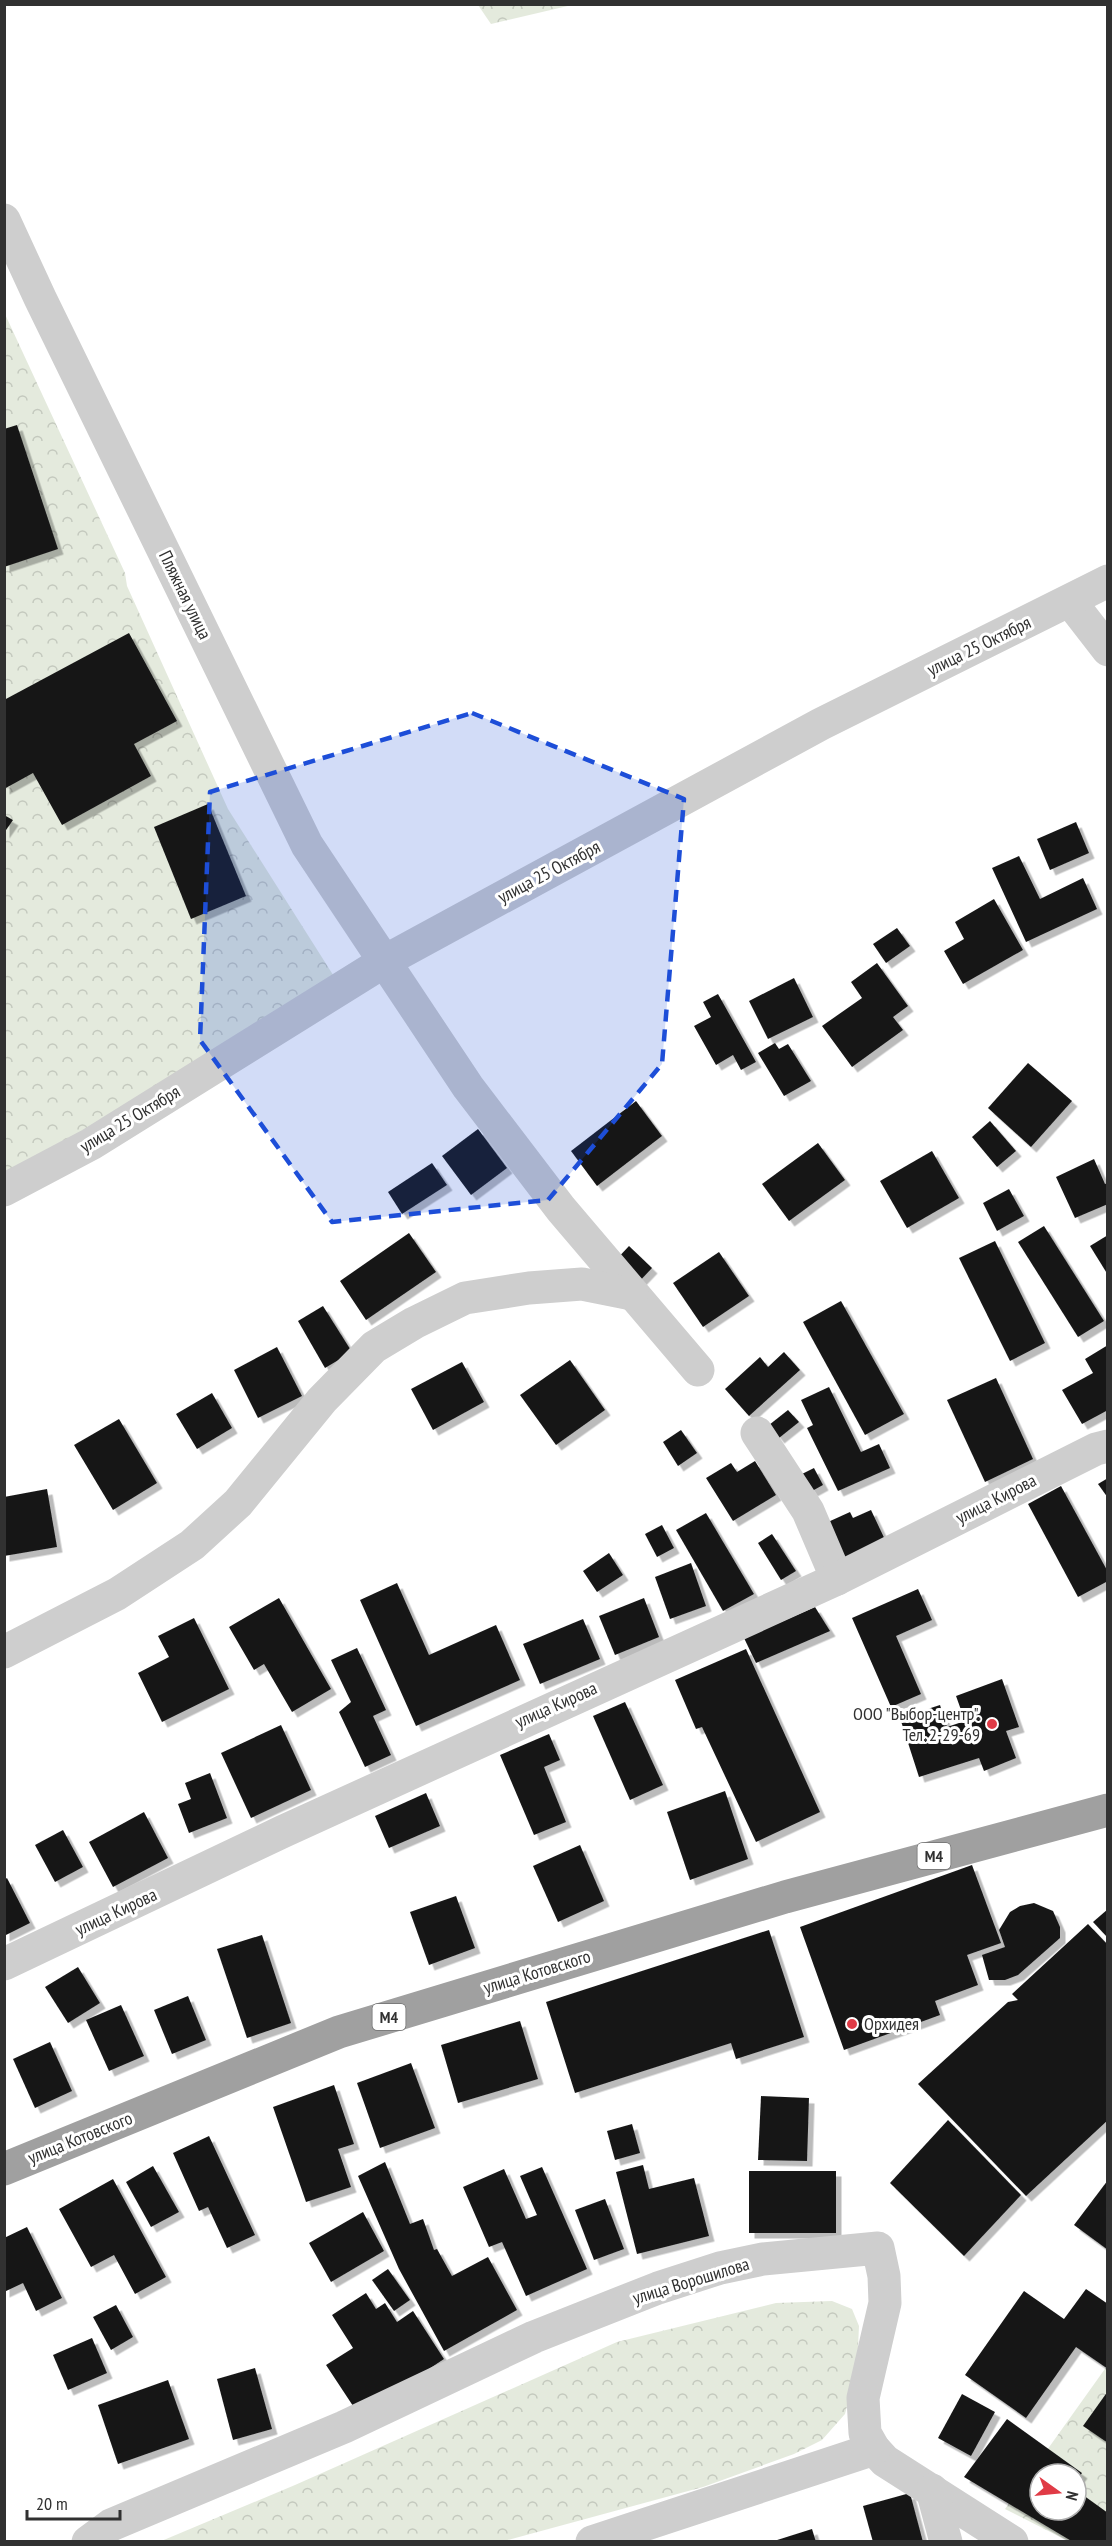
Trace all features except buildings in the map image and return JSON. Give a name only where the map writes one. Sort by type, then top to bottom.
[{"type":"highway","name":"улица Котовского","points":[[4,2169],[339,2032],[785,1897],[1099,1818]]},
{"type":"street","name":"Пляжная улица","points":[[4,220],[307,845],[468,1087],[561,1209],[698,1370]]},
{"type":"street","name":"улица 25 Октября","points":[[4,1190],[91,1144],[385,961],[821,724],[1107,581]]},
{"type":"street","points":[[1070,601],[1107,650]]},
{"type":"street","points":[[4,1652],[117,1594],[192,1545],[238,1503],[322,1400],[374,1347],[414,1323],[465,1298],[529,1288],[582,1284],[632,1294]]},
{"type":"street","points":[[757,1433],[808,1511],[837,1579]]},
{"type":"street","name":"улица Кирова","points":[[4,1964],[284,1830],[837,1579],[1096,1449],[1107,1446]]},
{"type":"street","name":"улица Ворошилова","points":[[88,2541],[111,2525],[344,2427],[534,2337],[658,2288],[720,2268],[763,2259],[878,2248],[884,2276],[885,2303],[862,2398],[865,2433],[873,2449]]},
{"type":"street","points":[[592,2541],[873,2449],[885,2461],[1012,2541]]},
{"type":"street","points":[[932,2490],[946,2541]]},
{"type":"highlighted area","points":[[472,713],[684,799],[662,1064],[548,1200],[332,1222],[200,1040],[210,792]]},
{"type":"green space","points":[[478,5],[572,5],[491,24]]},
{"type":"green space","points":[[4,312],[125,573],[127,586],[228,809],[335,978],[90,1132],[4,1177]]},
{"type":"green space","points":[[832,2301],[852,2309],[859,2326],[857,2368],[845,2414],[822,2440],[794,2454],[703,2487],[504,2541],[159,2542],[295,2485],[617,2342],[776,2303]]},
{"type":"green space","points":[[1107,2366],[1107,2541],[1068,2541],[1031,2522],[1088,2522],[1088,2462],[1039,2462]]},
{"type":"green space","points":[[1028,2477],[1028,2521],[1005,2509]]},
{"type":"place","name":"ООО \"Выбор-центр\". Тел. 2-29-69","points":[[992,1724]]},
{"type":"place","name":"Орхидея","points":[[852,2024]]}]
